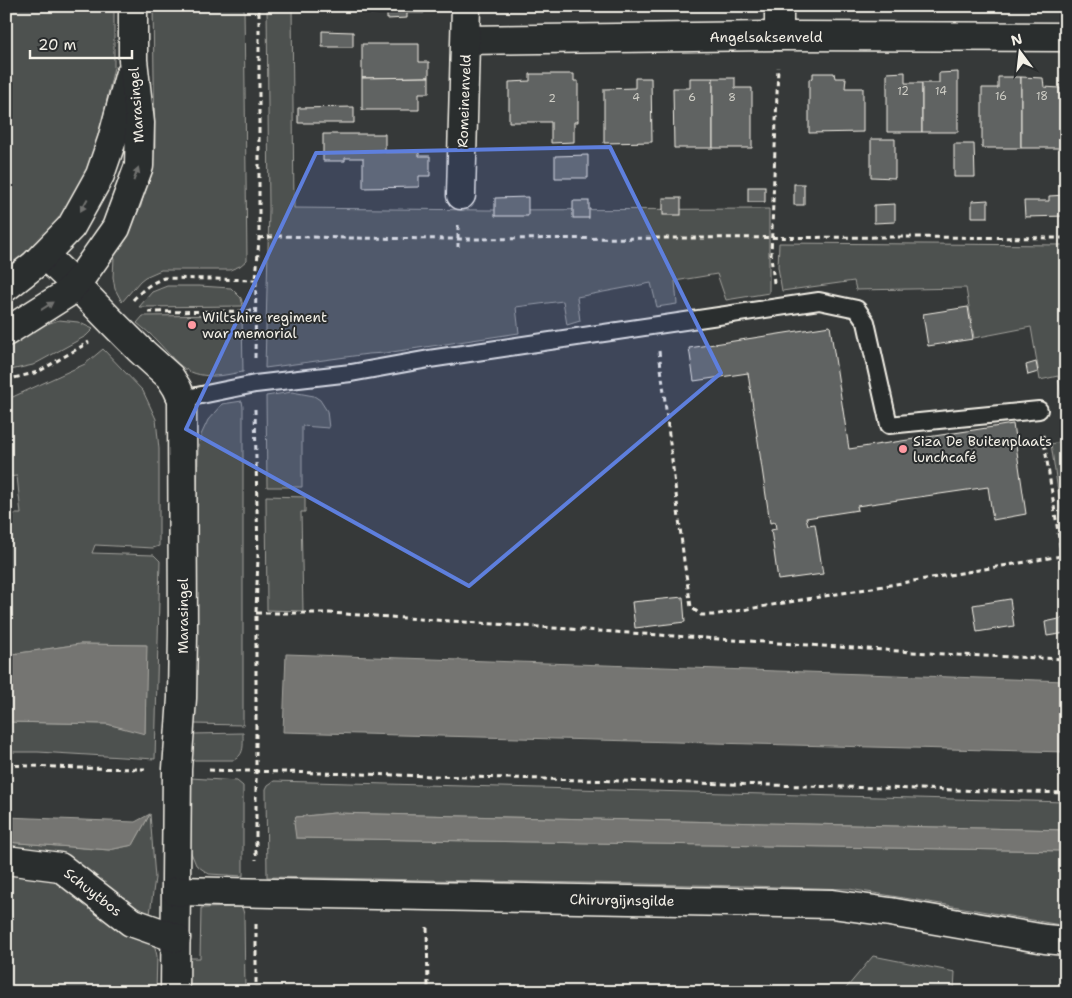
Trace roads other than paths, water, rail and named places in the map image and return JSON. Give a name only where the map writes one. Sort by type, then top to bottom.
[{"type":"street","name":"Marasingel","points":[[6,332],[66,294],[116,228],[139,166],[140,123],[133,60],[133,6]]},
{"type":"street","name":"Romeinenveld","points":[[461,195],[466,6]]},
{"type":"street","points":[[779,6],[779,36]]},
{"type":"street","name":"Angelsaksenveld","points":[[466,40],[779,36],[1066,37]]},
{"type":"street","name":"Marasingel","points":[[6,287],[34,265],[71,226],[100,175],[116,125],[133,60]]},
{"type":"street","name":"Marasingel","points":[[44,255],[170,377],[182,399],[184,632],[178,769],[175,992]]},
{"type":"street","name":"Schuytbos","points":[[6,860],[60,867],[131,922],[176,938]]},
{"type":"street","name":"Chirurgijnsgilde","points":[[176,891],[832,904],[1066,941]]},
{"type":"lane","points":[[182,399],[254,384],[351,373],[819,301],[857,309],[866,322],[889,425],[1038,410]]},
{"type":"place","name":"Wiltshire regiment war memorial","points":[[192,325]]},
{"type":"place","name":"Siza De Buitenplaats lunchcafé","points":[[903,449]]}]
